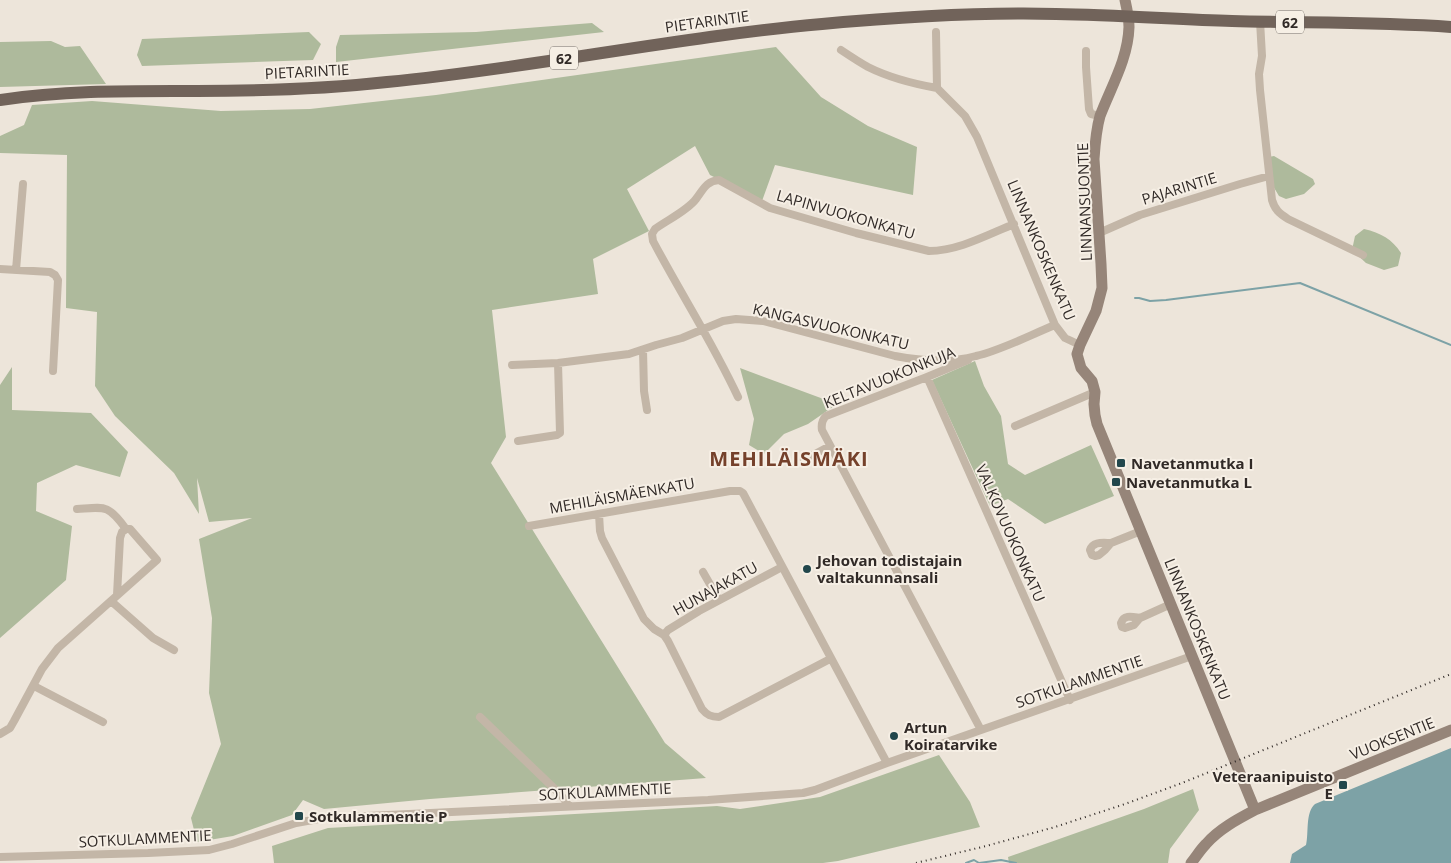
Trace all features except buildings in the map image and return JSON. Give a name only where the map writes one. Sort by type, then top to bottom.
[{"type":"main road","name":"PIETARINTIE","points":[[0,100],[62,93],[280,89],[385,83],[730,33],[869,20],[1008,13],[1411,24],[1451,27]]},
{"type":"street","name":"LINNANSUONTIE","points":[[1080,344],[1100,300],[1102,278],[1094,159],[1100,116],[1122,61],[1127,43],[1129,27],[1125,0]]},
{"type":"street","points":[[1260,21],[1262,56],[1259,81],[1274,208],[1278,213],[1301,226],[1363,255]]},
{"type":"street","points":[[841,50],[868,67],[890,76],[915,84],[938,88],[936,32]]},
{"type":"street","points":[[1086,51],[1089,109],[1091,114],[1100,116]]},
{"type":"street","name":"LINNANKOSKENKATU","points":[[938,88],[972,126],[1055,325],[1065,338],[1080,344],[1077,354],[1078,361],[1081,368],[1092,381],[1095,392],[1094,404],[1097,424],[1255,810]]},
{"type":"street","name":"PAJARINTIE","points":[[1099,233],[1140,215],[1269,176]]},
{"type":"street","name":"LAPINVUOKONKATU","points":[[704,329],[668,270],[653,241],[652,234],[655,229],[691,204],[703,188],[714,180],[719,180],[729,185],[770,208],[856,233],[929,251],[951,248],[1014,224]]},
{"type":"street","points":[[16,270],[23,184]]},
{"type":"street","points":[[0,269],[50,272],[58,280],[53,371]]},
{"type":"street","name":"KANGASVUOKONKATU","points":[[512,365],[558,363],[629,354],[724,321],[736,319],[763,321],[915,360],[948,360],[975,356],[995,350],[1055,325]]},
{"type":"street","points":[[704,329],[738,397]]},
{"type":"street","points":[[643,350],[644,391],[647,410]]},
{"type":"street","name":"KELTAVUOKONKUJA","points":[[830,446],[822,430],[822,420],[826,416],[927,378],[975,356]]},
{"type":"street","points":[[518,441],[560,433],[558,363]]},
{"type":"street","name":"VALKOVUOKONKATU","points":[[927,378],[1070,700]]},
{"type":"street","points":[[1014,426],[1095,392]]},
{"type":"street","points":[[804,460],[830,446],[981,730]]},
{"type":"street","name":"MEHILÄISMÄENKATU","points":[[529,526],[730,491],[740,491],[743,493],[887,763]]},
{"type":"street","points":[[0,734],[10,728],[42,669],[58,648],[157,560],[130,529],[126,529],[115,514],[109,510],[102,507],[77,509]]},
{"type":"street","points":[[599,514],[602,538],[644,619],[654,629],[664,635],[702,709],[707,714],[712,717],[719,717],[830,659]]},
{"type":"street","points":[[117,595],[120,538],[122,532],[126,529]]},
{"type":"street","points":[[1111,543],[1141,531]]},
{"type":"street","name":"HUNAJAKATU","points":[[664,635],[668,630],[719,600],[782,567]]},
{"type":"street","points":[[703,572],[719,600]]},
{"type":"street","points":[[111,601],[153,638],[174,650]]},
{"type":"street","points":[[1140,618],[1171,604]]},
{"type":"street","name":"SOTKULAMMENTIE","points":[[0,857],[219,848],[296,823],[324,818],[794,795],[815,790],[1192,656]]},
{"type":"street","points":[[34,686],[103,722]]},
{"type":"street","points":[[480,717],[561,795],[569,806]]},
{"type":"street","name":"VUOKSENTIE","points":[[1191,863],[1215,835],[1255,810],[1451,730]]},
{"type":"green space","points":[[592,23],[604,32],[336,62],[336,47],[340,35],[476,32]]},
{"type":"green space","points":[[309,32],[321,44],[313,60],[142,66],[137,55],[142,39]]},
{"type":"green space","points":[[51,41],[65,47],[80,46],[106,84],[0,87],[0,42]]},
{"type":"green space","points":[[776,47],[821,97],[868,126],[917,147],[913,195],[775,165],[762,201],[710,175],[695,146],[627,189],[649,231],[593,259],[598,294],[492,310],[506,437],[491,463],[665,743],[706,778],[324,809],[303,800],[292,815],[233,836],[197,842],[191,818],[221,744],[209,693],[212,618],[199,539],[252,518],[209,522],[197,478],[199,514],[174,473],[115,416],[95,386],[97,312],[66,308],[67,155],[0,153],[0,136],[24,125],[32,105],[92,101],[221,111],[310,109],[436,95]]},
{"type":"green space","points":[[1274,156],[1313,179],[1315,184],[1304,194],[1286,199],[1279,196],[1273,186],[1269,157]]},
{"type":"green space","points":[[1364,229],[1376,232],[1394,244],[1401,253],[1398,266],[1384,270],[1366,263],[1352,250],[1355,236]]},
{"type":"green space","points":[[975,361],[984,386],[1001,416],[1008,464],[1025,475],[1091,445],[1114,496],[1045,524],[1008,499],[990,506],[932,380]]},
{"type":"green space","points":[[12,367],[12,410],[91,413],[128,452],[120,477],[76,465],[37,483],[36,511],[72,526],[66,580],[0,638],[0,385]]},
{"type":"green space","points":[[740,368],[837,404],[808,424],[784,434],[764,454],[749,445],[754,419]]},
{"type":"green space","points":[[939,755],[970,802],[980,827],[838,861],[823,863],[274,863],[272,846],[328,828],[717,806],[740,809],[820,797]]},
{"type":"green space","points":[[1193,789],[1199,810],[1170,849],[1168,863],[1009,863],[1008,857],[1144,809]]},
{"type":"water","points":[[1451,748],[1451,863],[1290,863],[1292,854],[1306,845],[1310,813],[1315,804]]},
{"type":"waterway","points":[[1135,298],[1150,301],[1166,300],[1300,283],[1451,345]]},
{"type":"waterway","points":[[966,863],[974,860],[979,863]]},
{"type":"waterway","points":[[979,863],[1001,860],[1016,863]]},
{"type":"railway","points":[[916,863],[1055,827],[1125,804],[1182,783],[1451,674]]},
{"type":"place","name":"Navetanmutka I","points":[[1121,463]]},
{"type":"place","name":"Navetanmutka L","points":[[1116,482]]},
{"type":"place","name":"Jehovan todistajain valtakunnansali","points":[[807,569]]},
{"type":"place","name":"Artun Koiratarvike","points":[[894,736]]},
{"type":"place","name":"Veteraanipuisto E","points":[[1343,785]]},
{"type":"place","name":"Sotkulammentie P","points":[[299,816]]},
{"type":"district","name":"MEHILÄISMÄKI","points":[[789,458]]}]
